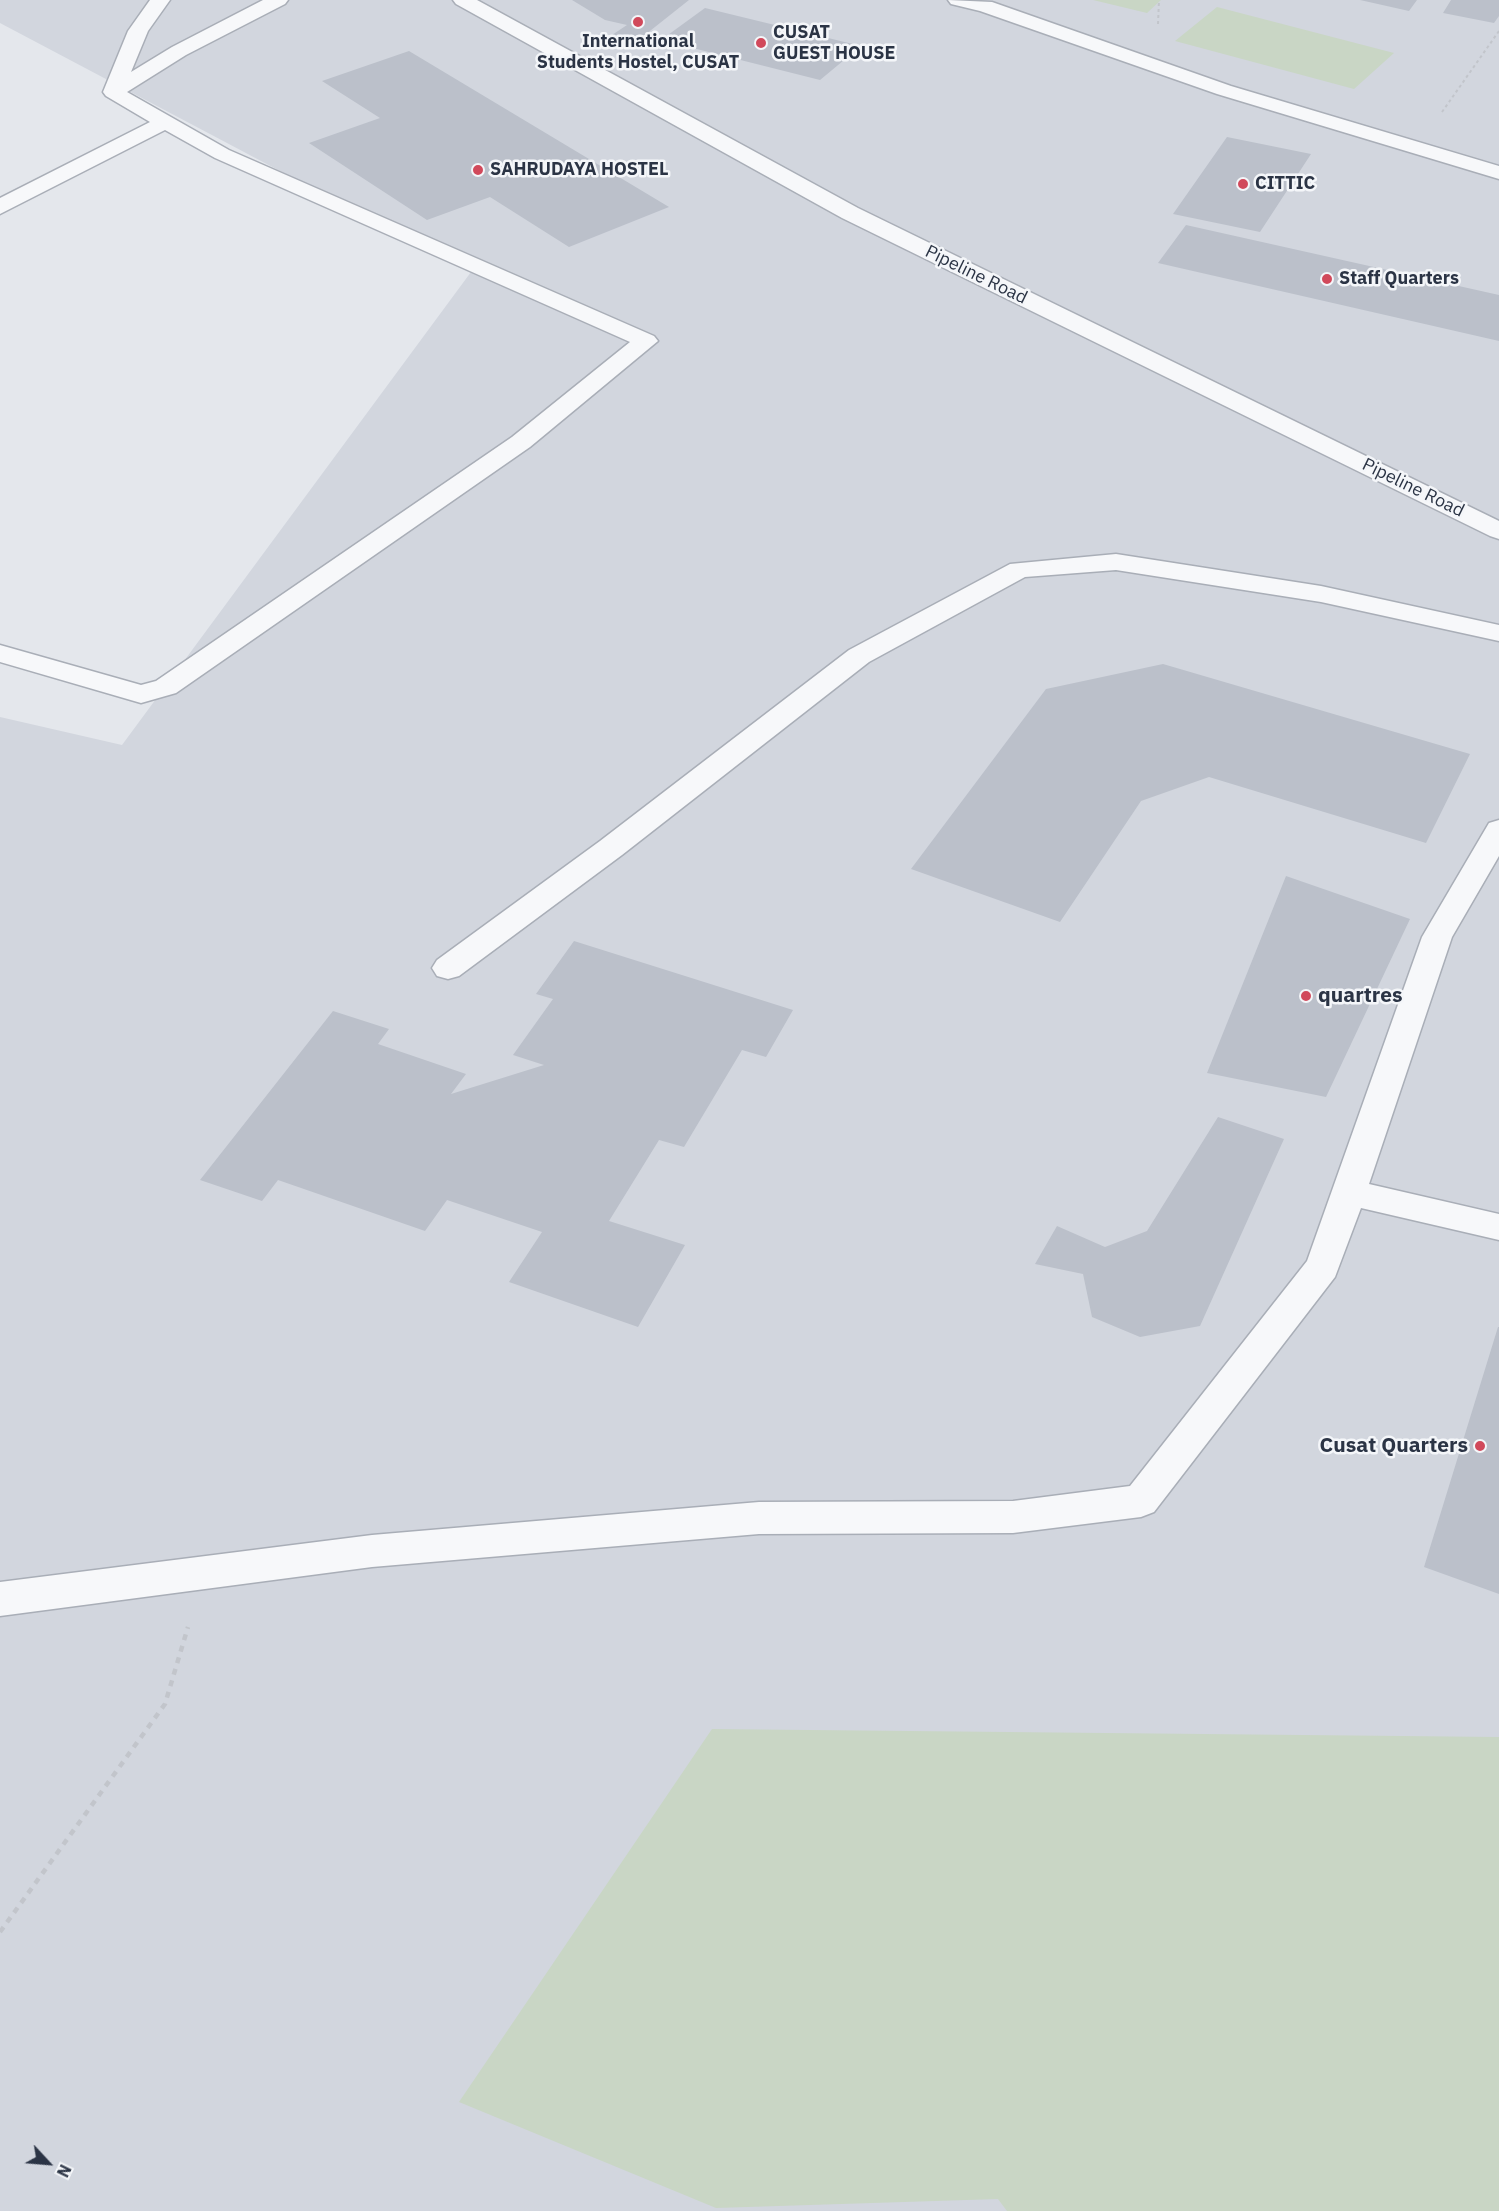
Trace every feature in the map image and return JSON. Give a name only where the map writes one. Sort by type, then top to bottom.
[{"type":"street","points":[[113,92],[179,51],[278,0]]},
{"type":"street","name":"Pipeline Road","points":[[463,0],[850,213],[1499,531]]},
{"type":"street","points":[[958,0],[985,6],[1224,90],[1499,173]]},
{"type":"street","points":[[113,92],[138,31],[158,1]]},
{"type":"street","points":[[0,653],[141,694],[166,687],[521,442],[646,341],[222,154],[113,92]]},
{"type":"street","points":[[0,207],[166,122]]},
{"type":"street","points":[[448,968],[611,848],[860,656],[1019,570],[1116,562],[1321,594],[1499,633]]},
{"type":"street","points":[[0,1599],[372,1551],[759,1518],[1013,1517],[1141,1501],[1323,1268],[1437,937],[1499,831]]},
{"type":"street","points":[[1349,1192],[1499,1227]]},
{"type":"path","points":[[1417,147],[1499,31]]},
{"type":"path","points":[[0,1932],[165,1704],[189,1625]]},
{"type":"shaded area","points":[[0,0],[1499,0],[1499,2211],[0,2211],[0,717],[122,745],[471,272],[0,23]]},
{"type":"green space","points":[[1093,0],[1161,0],[1147,13]]},
{"type":"green space","points":[[1217,7],[1394,53],[1354,89],[1175,41]]},
{"type":"green space","points":[[712,1729],[1499,1737],[1499,2211],[1007,2211],[998,2199],[716,2208],[459,2102]]},
{"type":"building","name":"International Students Hostel, CUSAT","points":[[572,0],[689,0],[636,42],[612,35],[627,25],[605,20]]},
{"type":"building","points":[[1360,0],[1417,0],[1409,11]]},
{"type":"building","points":[[1451,0],[1499,0],[1499,16],[1494,23],[1443,13]]},
{"type":"building","name":"CUSAT GUEST HOUSE","points":[[705,8],[861,46],[820,80],[661,40]]},
{"type":"building","name":"SAHRUDAYA HOSTEL","points":[[409,51],[669,207],[569,247],[490,197],[427,220],[309,143],[380,118],[322,81]]},
{"type":"building","name":"CITTIC","points":[[1227,137],[1311,154],[1260,232],[1173,214]]},
{"type":"building","name":"Staff Quarters","points":[[1186,225],[1499,295],[1499,341],[1158,263]]},
{"type":"building","points":[[1163,664],[1470,754],[1426,843],[1209,777],[1141,801],[1060,922],[911,869],[1046,689]]},
{"type":"building","name":"quartres","points":[[1286,876],[1410,919],[1326,1097],[1207,1073]]},
{"type":"building","points":[[574,941],[793,1010],[766,1057],[742,1050],[684,1147],[659,1140],[609,1221],[685,1245],[638,1327],[509,1282],[542,1232],[447,1200],[425,1231],[278,1180],[262,1201],[200,1180],[333,1011],[389,1029],[378,1044],[466,1074],[451,1094],[544,1065],[513,1055],[553,999],[536,994]]},
{"type":"building","points":[[1218,1117],[1284,1139],[1200,1326],[1140,1337],[1092,1317],[1083,1274],[1035,1264],[1057,1226],[1105,1247],[1147,1231]]},
{"type":"building","name":"Cusat Quarters","points":[[1499,1327],[1499,1594],[1424,1567]]},
{"type":"place","name":"International Students Hostel, CUSAT","points":[[638,22]]},
{"type":"place","name":"CUSAT GUEST HOUSE","points":[[761,43]]},
{"type":"place","name":"SAHRUDAYA HOSTEL","points":[[478,170]]},
{"type":"place","name":"CITTIC","points":[[1243,184]]},
{"type":"place","name":"Staff Quarters","points":[[1327,279]]},
{"type":"place","name":"quartres","points":[[1306,996]]},
{"type":"place","name":"Cusat Quarters","points":[[1480,1446]]}]
